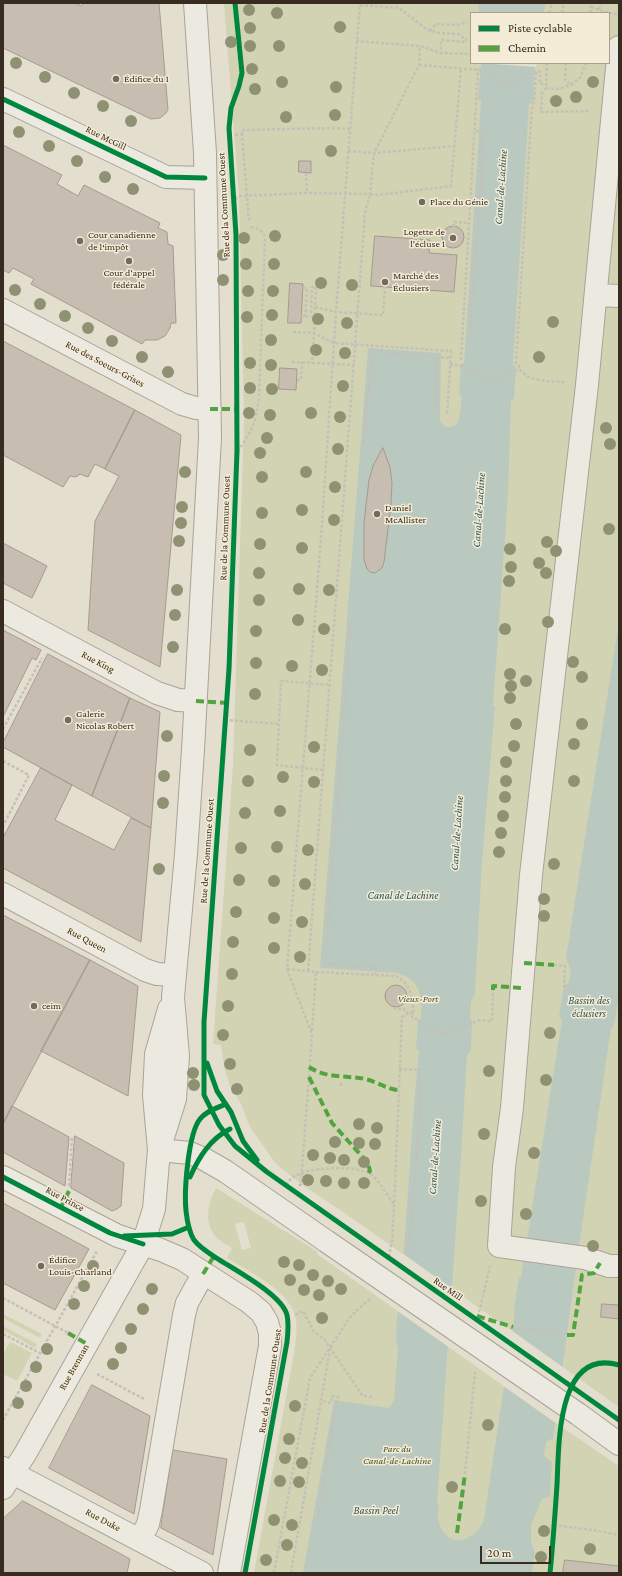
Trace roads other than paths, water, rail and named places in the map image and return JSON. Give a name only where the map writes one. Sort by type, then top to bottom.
[{"type":"street","name":"Rue de la Commune Ouest","points":[[195,3],[205,145],[210,409],[206,529],[186,854],[173,997],[178,1056],[175,1099],[159,1150],[154,1209],[143,1244],[182,1259],[203,1274],[249,1302],[261,1312],[267,1322],[270,1333],[270,1346],[229,1573]]},
{"type":"street","points":[[619,47],[596,294],[531,875],[512,1108],[504,1166],[499,1246],[585,1258],[609,1266],[619,1266]]},
{"type":"street","name":"Rue McGill","points":[[3,99],[166,177],[205,178]]},
{"type":"street","points":[[596,294],[619,296]]},
{"type":"street","name":"Rue des Soeurs-Grises","points":[[3,310],[182,404],[196,408],[210,409]]},
{"type":"street","name":"Rue King","points":[[3,611],[156,693],[178,700],[196,701]]},
{"type":"street","name":"Rue Queen","points":[[3,894],[145,970],[157,974],[175,975]]},
{"type":"street","points":[[159,1150],[190,1154],[204,1159],[578,1414],[619,1444]]},
{"type":"street","name":"Rue Prince","points":[[3,1177],[114,1234],[143,1244]]},
{"type":"street","name":"Rue Brennan","points":[[6,1477],[143,1244]]},
{"type":"street","points":[[140,1540],[148,1524],[151,1510],[184,1315],[187,1303],[203,1274]]},
{"type":"street","name":"Rue Duke","points":[[6,1477],[140,1540],[202,1573]]},
{"type":"water","points":[[478,3],[546,3],[543,12],[479,12]]},
{"type":"water","name":"Canal de Lachine","points":[[481,64],[535,64],[533,102],[529,104],[513,365],[516,367],[514,398],[511,401],[508,494],[493,706],[495,706],[482,861],[475,994],[471,1002],[471,1051],[467,1055],[437,1503],[439,1504],[438,1518],[440,1526],[450,1538],[457,1540],[470,1537],[481,1526],[484,1519],[513,1327],[514,1308],[519,1278],[521,1277],[562,1020],[559,1016],[564,986],[568,983],[571,971],[566,958],[619,622],[619,996],[614,1025],[611,1028],[553,1438],[546,1442],[544,1456],[552,1462],[550,1496],[542,1499],[531,1525],[531,1542],[535,1553],[532,1573],[303,1573],[334,1400],[389,1408],[394,1401],[398,1348],[396,1328],[401,1285],[419,1051],[416,1048],[418,1020],[421,1019],[419,990],[412,981],[406,977],[398,973],[320,968],[368,348],[441,353],[440,420],[447,427],[454,426],[457,423],[460,415],[462,398],[459,394],[461,363],[464,364],[481,101],[478,99]]},
{"type":"place","name":"Édifice du 1","points":[[116,79]]},
{"type":"place","name":"Place du Génie","points":[[422,202]]},
{"type":"place","name":"Logette de l'écluse 1","points":[[453,238]]},
{"type":"place","name":"Cour canadienne de l′impôt","points":[[80,241]]},
{"type":"place","name":"Cour d'appel fédérale","points":[[129,261]]},
{"type":"place","name":"Marché des Éclusiers","points":[[385,282]]},
{"type":"place","name":"Daniel McAllister","points":[[377,514]]},
{"type":"place","name":"Galerie Nicolas Robert","points":[[68,720]]},
{"type":"place","name":"ceim","points":[[34,1006]]},
{"type":"place","name":"Édifice Louis-Charland","points":[[41,1266]]},
{"type":"water label","name":"Canal-de-Lachine","points":[[501,187]]},
{"type":"water label","name":"Canal-de-Lachine","points":[[479,510]]},
{"type":"water label","name":"Canal-de-Lachine","points":[[457,833]]},
{"type":"water label","name":"Bassin des éclusiers","points":[[589,1007]]},
{"type":"water label","name":"Canal-de-Lachine","points":[[435,1157]]},
{"type":"water label","name":"Bassin Peel","points":[[376,1511]]},
{"type":"park label","name":"Vieux-Port","points":[[418,999]]},
{"type":"park label","name":"Parc du Canal-de-Lachine","points":[[397,1454]]}]
